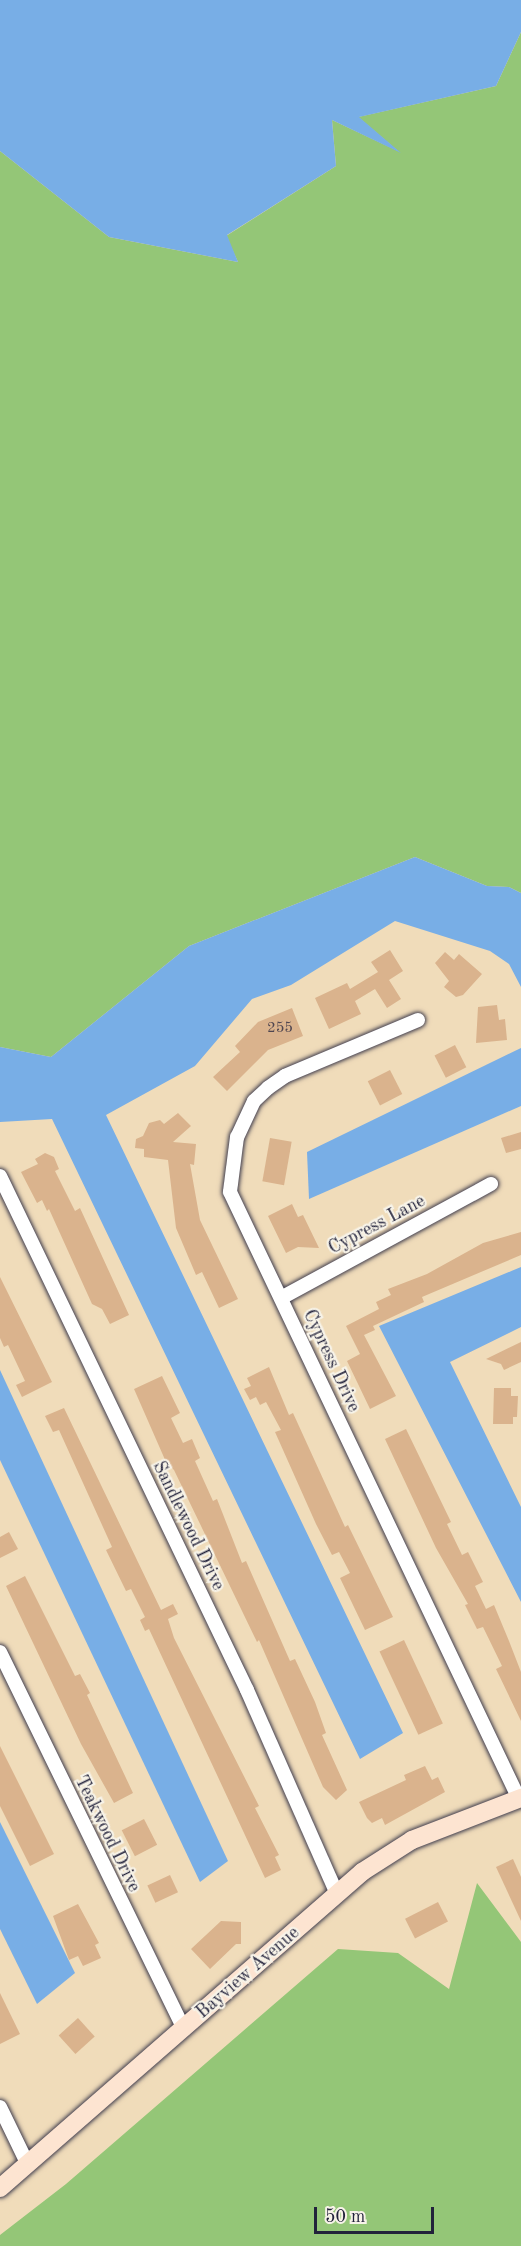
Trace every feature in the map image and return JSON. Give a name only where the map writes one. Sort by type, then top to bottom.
[{"type":"main road","name":"Bayview Avenue","points":[[0,2188],[337,1894],[395,1849],[520,1798]]},
{"type":"street","name":"Cypress Drive","points":[[418,1020],[285,1076],[255,1101],[245,1118],[231,1165],[230,1192],[520,1798]]},
{"type":"street","name":"Sandlewood Drive","points":[[0,1176],[247,1690],[337,1894]]},
{"type":"street","name":"Cypress Lane","points":[[281,1298],[491,1184]]},
{"type":"street","name":"Teakwood Drive","points":[[0,1652],[184,2029]]},
{"type":"street","points":[[0,2106],[28,2165]]},
{"type":"green space","points":[[521,32],[521,893],[509,887],[487,886],[415,857],[189,946],[51,1057],[0,1047],[0,151],[109,237],[238,262],[226,236],[336,166],[332,120],[398,151],[358,117],[496,86]]},
{"type":"green space","points":[[477,1883],[521,1942],[521,2246],[0,2246],[0,2235],[66,2184],[338,1949],[398,1953],[449,1989]]},
{"type":"water","points":[[0,0],[521,0],[521,32],[496,86],[359,117],[401,153],[332,120],[336,166],[227,235],[238,262],[109,237],[0,151]]},
{"type":"water","points":[[415,857],[487,886],[509,887],[521,893],[521,987],[509,964],[490,951],[395,921],[291,985],[252,999],[195,1066],[106,1115],[403,1733],[360,1759],[52,1119],[0,1122],[0,1047],[51,1057],[189,946]]},
{"type":"water","points":[[521,1048],[521,1106],[309,1199],[307,1152]]},
{"type":"water","points":[[521,1267],[521,1327],[450,1362],[521,1507],[521,1602],[379,1326]]},
{"type":"water","points":[[0,1370],[228,1861],[200,1882],[0,1460]]},
{"type":"water","points":[[0,1822],[75,1973],[37,2004],[0,1929]]},
{"type":"building","points":[[390,950],[403,971],[389,980],[401,999],[387,1008],[375,989],[355,1001],[361,1014],[329,1029],[315,998],[347,983],[350,989],[378,972],[371,962]]},
{"type":"building","points":[[445,952],[454,960],[459,954],[482,974],[463,995],[456,997],[444,987],[449,981],[435,963]]},
{"type":"building","points":[[497,1005],[499,1020],[505,1019],[507,1040],[476,1043],[478,1007]]},
{"type":"building","points":[[292,1008],[303,1036],[268,1050],[227,1091],[213,1077],[240,1052],[235,1046],[258,1022]]},
{"type":"building","points":[[455,1045],[466,1067],[446,1078],[435,1055]]},
{"type":"building","points":[[390,1070],[402,1094],[380,1105],[368,1081]]},
{"type":"building","points":[[178,1113],[191,1126],[173,1142],[196,1144],[194,1165],[190,1164],[200,1220],[238,1299],[219,1308],[202,1272],[196,1275],[176,1228],[168,1160],[144,1157],[144,1149],[135,1148],[136,1139],[143,1136],[149,1123],[160,1120],[164,1124]]},
{"type":"building","points":[[521,1132],[521,1149],[506,1153],[501,1138]]},
{"type":"building","points":[[270,1138],[292,1142],[284,1185],[262,1181]]},
{"type":"building","points":[[45,1153],[54,1157],[59,1169],[55,1171],[75,1211],[80,1208],[129,1315],[110,1324],[102,1309],[92,1304],[49,1209],[47,1211],[42,1200],[37,1203],[21,1172],[38,1164],[35,1159]]},
{"type":"building","points":[[292,1204],[298,1217],[303,1215],[319,1248],[298,1247],[286,1253],[268,1216]]},
{"type":"building","points":[[521,1232],[521,1255],[422,1297],[424,1302],[373,1326],[375,1330],[364,1335],[396,1396],[370,1409],[347,1361],[360,1354],[346,1326],[379,1309],[376,1302],[391,1295],[388,1289],[427,1274],[483,1243]]},
{"type":"building","points":[[0,1277],[52,1382],[22,1397],[16,1385],[25,1381],[8,1345],[4,1347],[0,1338]]},
{"type":"building","points":[[521,1342],[521,1362],[504,1370],[501,1364],[486,1359]]},
{"type":"building","points":[[269,1367],[289,1415],[293,1413],[345,1527],[348,1525],[393,1617],[365,1630],[340,1578],[350,1573],[339,1552],[332,1555],[316,1524],[275,1432],[281,1430],[266,1402],[260,1405],[256,1397],[250,1400],[244,1389],[251,1386],[247,1378]]},
{"type":"building","points":[[162,1376],[180,1413],[171,1418],[183,1443],[192,1439],[200,1458],[195,1461],[213,1501],[217,1499],[242,1563],[246,1561],[290,1661],[295,1659],[315,1702],[326,1733],[322,1735],[347,1790],[336,1800],[323,1787],[259,1640],[257,1642],[174,1470],[166,1462],[134,1389]]},
{"type":"building","points":[[494,1388],[511,1388],[511,1396],[518,1396],[517,1417],[513,1417],[513,1424],[493,1424]]},
{"type":"building","points":[[64,1408],[161,1610],[173,1604],[178,1614],[168,1619],[174,1638],[259,1806],[255,1808],[279,1855],[275,1857],[281,1870],[265,1878],[149,1629],[145,1631],[140,1620],[145,1617],[131,1589],[126,1591],[106,1550],[112,1547],[59,1430],[53,1432],[45,1416]]},
{"type":"building","points":[[406,1429],[451,1522],[447,1524],[462,1555],[468,1552],[483,1582],[475,1586],[486,1609],[494,1605],[509,1641],[521,1672],[521,1721],[496,1669],[502,1666],[483,1627],[477,1629],[465,1605],[468,1604],[436,1548],[385,1439]]},
{"type":"building","points":[[9,1532],[18,1549],[0,1558],[0,1537]]},
{"type":"building","points":[[25,1576],[75,1676],[80,1674],[90,1693],[87,1695],[133,1793],[114,1803],[81,1744],[6,1586]]},
{"type":"building","points":[[404,1640],[443,1723],[418,1735],[380,1651]]},
{"type":"building","points":[[0,1746],[54,1854],[30,1866],[0,1806]]},
{"type":"building","points":[[425,1766],[432,1780],[438,1777],[445,1792],[385,1825],[382,1818],[372,1823],[367,1818],[359,1802],[406,1780],[404,1775]]},
{"type":"building","points":[[144,1819],[157,1845],[135,1856],[122,1830]]},
{"type":"building","points":[[513,1859],[521,1877],[521,1921],[496,1867]]},
{"type":"building","points":[[170,1875],[178,1892],[155,1903],[147,1886]]},
{"type":"building","points":[[438,1902],[448,1922],[415,1938],[405,1919]]},
{"type":"building","points":[[78,1904],[99,1943],[95,1945],[101,1958],[83,1966],[78,1956],[69,1960],[53,1916]]},
{"type":"building","points":[[221,1921],[241,1922],[241,1944],[236,1944],[210,1969],[191,1949]]},
{"type":"building","points":[[0,1993],[20,2034],[0,2044]]},
{"type":"building","points":[[78,2018],[95,2037],[75,2054],[59,2035]]}]
